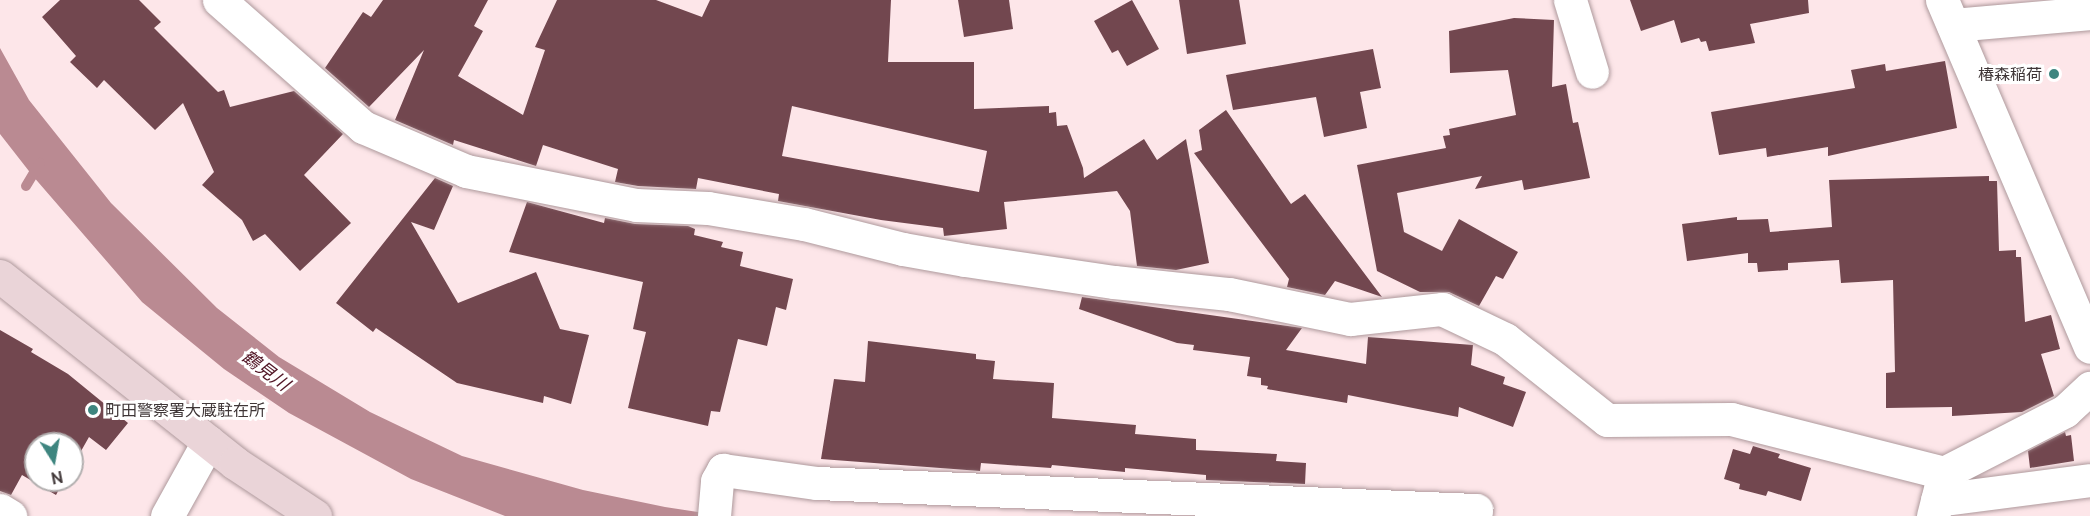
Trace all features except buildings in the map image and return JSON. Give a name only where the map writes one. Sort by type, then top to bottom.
[{"type":"street","points":[[219,0],[363,127],[466,171],[636,205],[708,208],[804,224],[903,249],[965,261],[1114,282],[1229,294],[1350,319],[1442,309],[1505,339],[1607,420],[1731,419],[1937,501],[2090,480]]},
{"type":"street","points":[[1570,0],[1592,72]]},
{"type":"street","points":[[2090,13],[1948,13],[2090,347]]},
{"type":"street","points":[[0,276],[208,442],[315,516]]},
{"type":"street","points":[[1937,501],[2065,411],[2090,388]]},
{"type":"street","points":[[167,516],[208,442]]},
{"type":"street","points":[[714,516],[717,481],[723,470],[817,483],[1464,512]]},
{"type":"street","points":[[0,510],[10,516]]},
{"type":"water","name":"鶴見川","points":[[0,48],[29,100],[111,203],[217,308],[279,357],[370,412],[462,456],[583,490],[665,507],[724,516],[505,516],[411,479],[289,413],[224,369],[142,302],[32,175],[0,134]]},
{"type":"waterway","points":[[26,186],[40,163]]},
{"type":"place","name":"椿森稲荷","points":[[2054,74]]},
{"type":"place","name":"町田警察署大蔵駐在所","points":[[93,410]]}]
